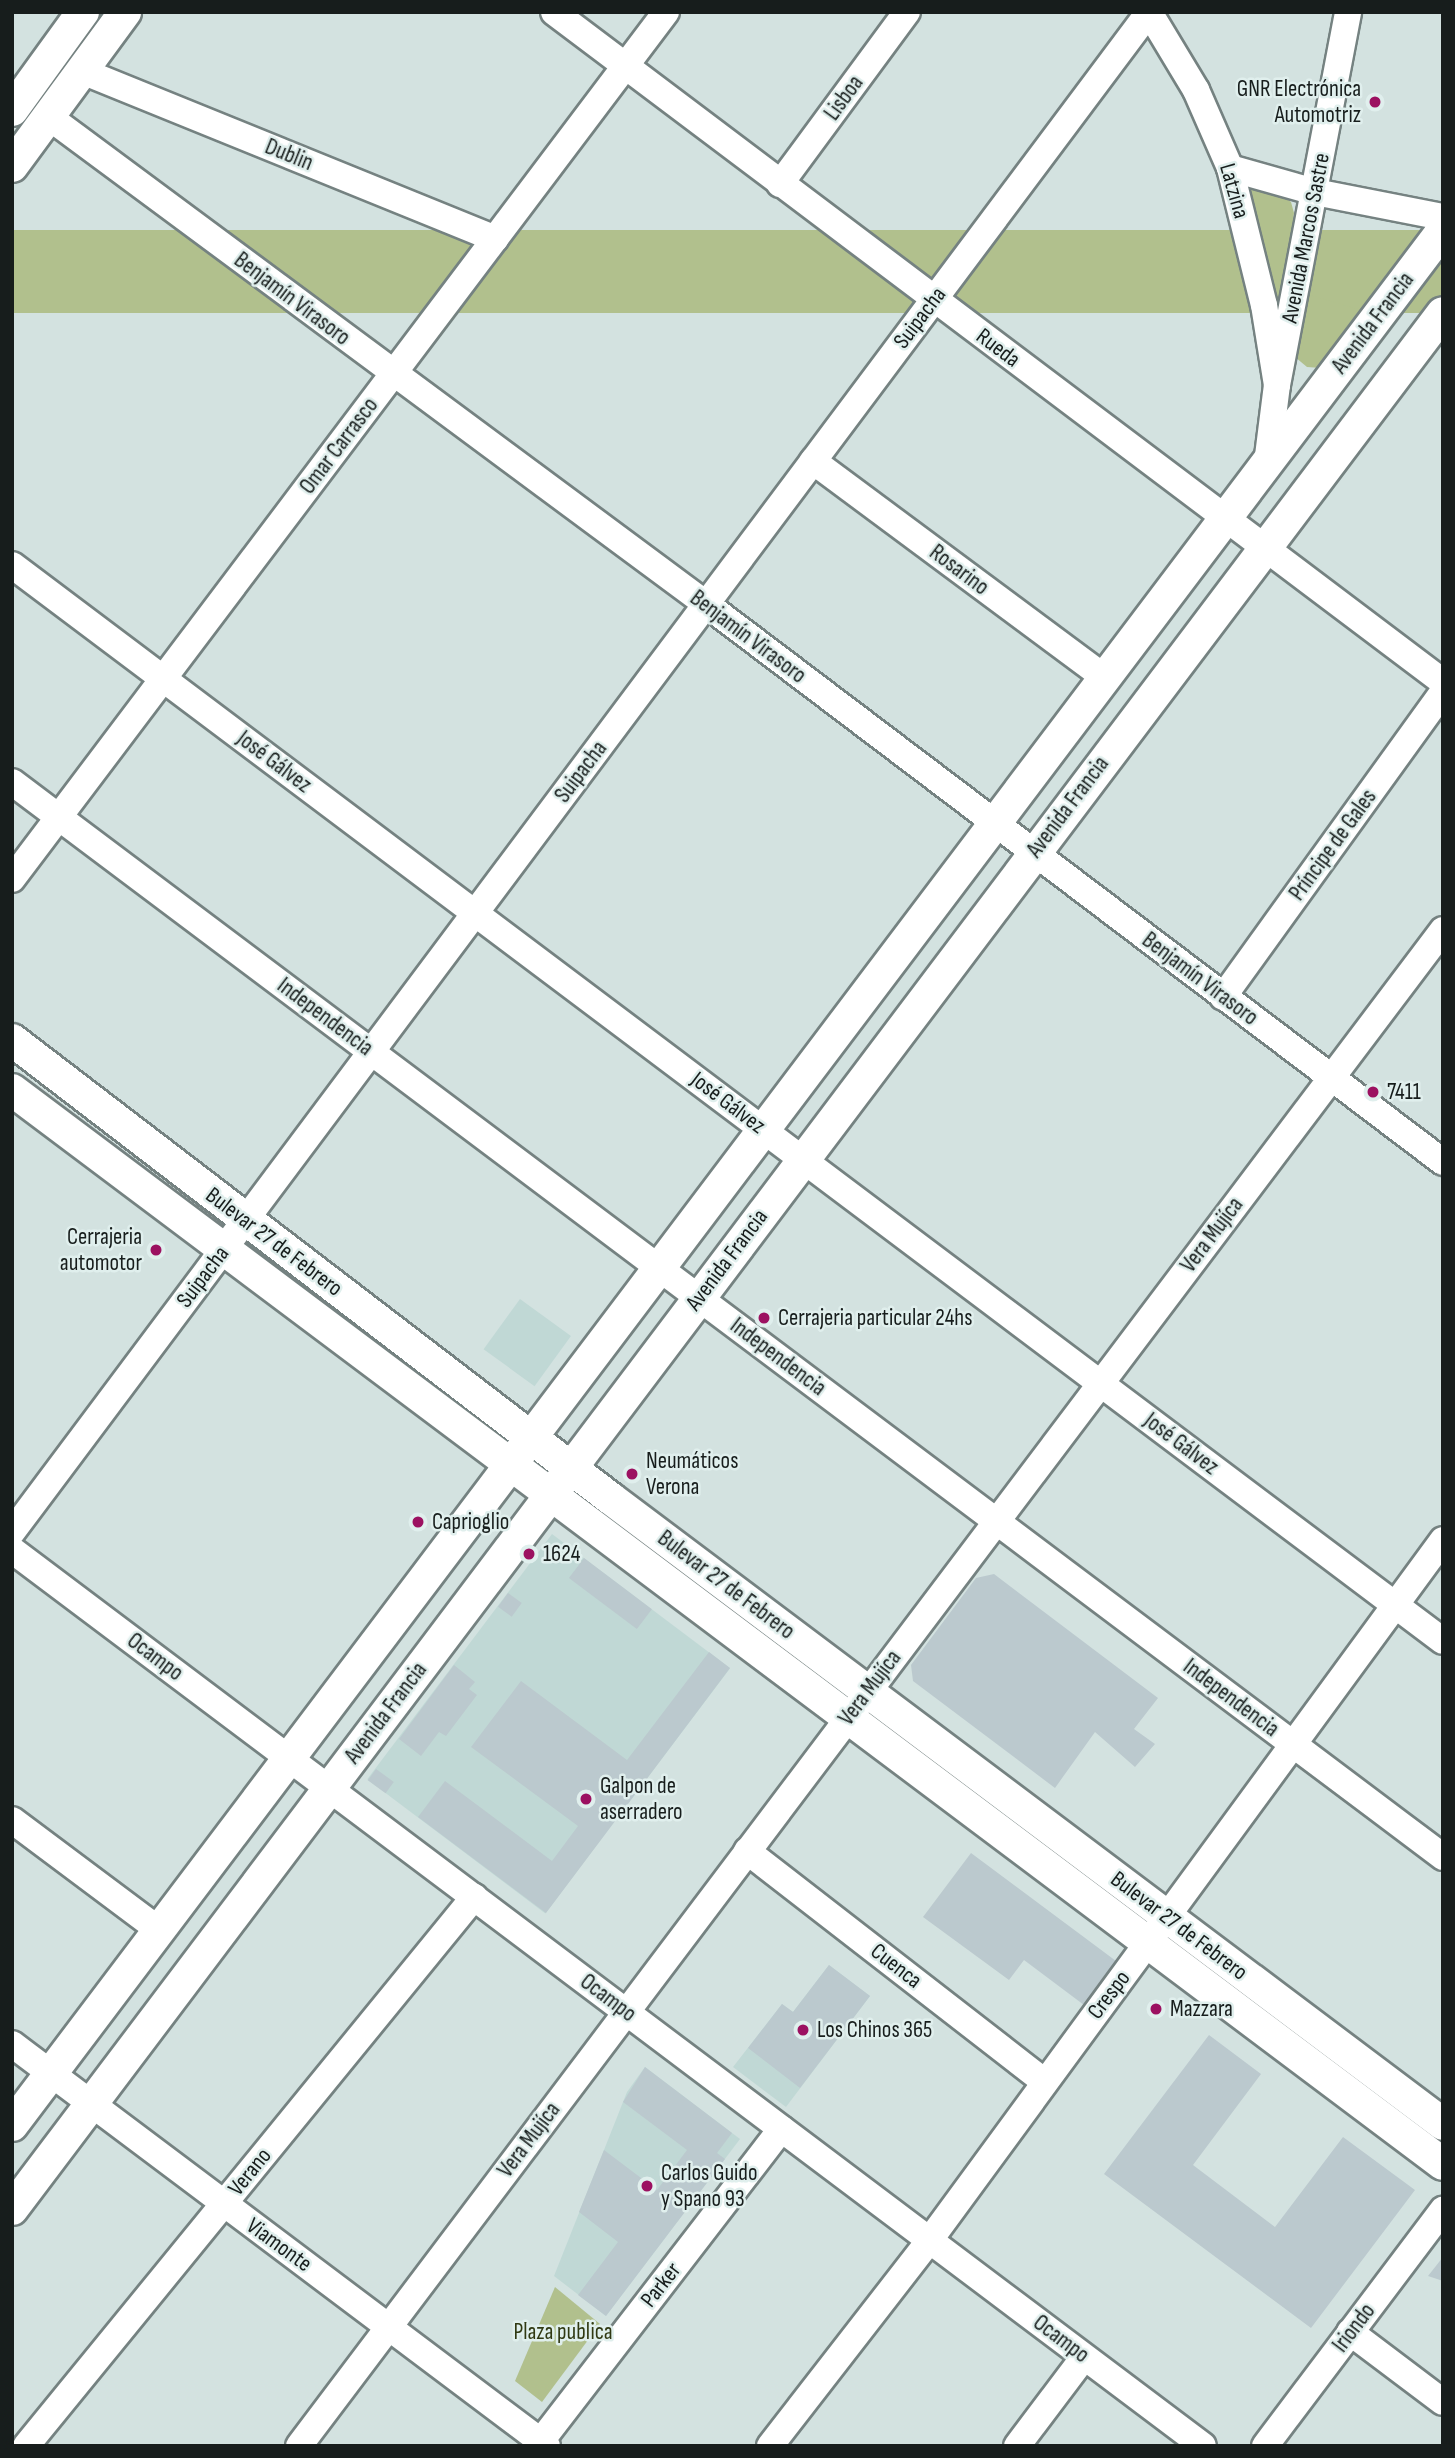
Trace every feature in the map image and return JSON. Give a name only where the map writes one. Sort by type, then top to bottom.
[{"type":"main road","points":[[12,110],[83,12]]},
{"type":"main road","points":[[12,166],[125,12]]},
{"type":"main road","name":"Avenida Francia","points":[[12,2125],[1443,230]]},
{"type":"main road","name":"Avenida Francia","points":[[12,2208],[1443,313]]},
{"type":"main road","name":"Bulevar 27 de Febrero","points":[[12,1040],[570,1468],[1443,2124]]},
{"type":"main road","name":"Bulevar 27 de Febrero","points":[[12,1090],[223,1251],[1443,2164]]},
{"type":"street","name":"Rueda","points":[[554,12],[1443,682]]},
{"type":"street","name":"Omar Carrasco","points":[[12,879],[666,12]]},
{"type":"street","name":"Lisboa","points":[[780,184],[907,12]]},
{"type":"street","name":"Latzina","points":[[1149,12],[1196,90],[1230,168],[1264,304],[1277,385]]},
{"type":"street","name":"Suipacha","points":[[12,1532],[1149,12]]},
{"type":"street","name":"Avenida Marcos Sastre","points":[[1267,464],[1277,385],[1348,12]]},
{"type":"street","name":"Dublin","points":[[82,71],[495,239]]},
{"type":"street","name":"Benjamín Virasoro","points":[[49,117],[393,375],[706,604],[994,825],[1443,1162]]},
{"type":"street","points":[[1230,168],[1315,192],[1443,217]]},
{"type":"street","name":"Rosarino","points":[[813,461],[1105,678]]},
{"type":"street","name":"José Gálvez","points":[[12,565],[1443,1641]]},
{"type":"street","name":"Príncipe de Gales","points":[[1223,997],[1443,692]]},
{"type":"street","name":"Independencia","points":[[12,782],[1443,1857]]},
{"type":"street","name":"Vera Mujíca","points":[[299,2446],[1443,930]]},
{"type":"street","name":"Crespo","points":[[770,2446],[929,2241],[1044,2081],[1148,1944],[1291,1742],[1443,1541]]},
{"type":"street","name":"Ocampo","points":[[12,1550],[1203,2446]]},
{"type":"street","points":[[12,1820],[159,1930]]},
{"type":"street","name":"Cuenca","points":[[747,1851],[1044,2081]]},
{"type":"street","name":"Verano","points":[[26,2446],[474,1897]]},
{"type":"street","name":"Viamonte","points":[[12,2044],[223,2204],[390,2325],[544,2444]]},
{"type":"street","name":"Parker","points":[[544,2444],[782,2129]]},
{"type":"street","name":"Iriondo","points":[[1265,2446],[1443,2210]]},
{"type":"street","points":[[1350,2332],[1443,2402]]},
{"type":"street","points":[[1017,2446],[1084,2357]]},
{"type":"shaded area","points":[[520,1299],[571,1336],[535,1386],[484,1349]]},
{"type":"shaded area","points":[[552,1534],[730,1668],[545,1913],[367,1779]]},
{"type":"shaded area","name":"Los Chinos 365","points":[[829,1965],[870,1996],[786,2107],[733,2067],[782,2004],[793,2012]]},
{"type":"shaded area","name":"Carlos Guido y Spano 93","points":[[645,2067],[740,2139],[606,2316],[554,2276],[627,2092]]},
{"type":"green space","points":[[1252,187],[1279,193],[1291,202],[1294,213],[1284,301],[1277,309],[1272,305],[1264,249],[1248,196]]},
{"type":"green space","points":[[12,230],[1443,230],[1443,313],[12,313]]},
{"type":"green space","points":[[1303,293],[1364,311],[1321,368],[1307,367],[1295,357]]},
{"type":"green space","name":"Plaza publica","points":[[555,2287],[600,2324],[542,2402],[515,2381]]},
{"type":"building","points":[[584,1558],[652,1609],[637,1629],[569,1578]]},
{"type":"building","points":[[994,1574],[1158,1698],[1134,1729],[1155,1744],[1135,1767],[1095,1732],[1055,1788],[913,1681],[911,1665],[976,1578]]},
{"type":"building","points":[[508,1593],[522,1603],[512,1617],[498,1607]]},
{"type":"building","name":"Galpon de aserradero","points":[[709,1652],[730,1668],[546,1913],[418,1817],[445,1781],[552,1861],[578,1826],[471,1747],[521,1681],[627,1760]]},
{"type":"building","points":[[454,1665],[475,1682],[469,1689],[477,1695],[446,1736],[439,1732],[421,1756],[399,1739]]},
{"type":"building","points":[[376,1769],[394,1782],[386,1793],[368,1780]]},
{"type":"building","points":[[971,1853],[1116,1961],[1084,2005],[1024,1960],[1009,1980],[923,1917]]},
{"type":"building","name":"Los Chinos 365","points":[[829,1965],[870,1996],[800,2088],[748,2048],[782,2004],[793,2012]]},
{"type":"building","points":[[1209,2035],[1261,2074],[1193,2165],[1275,2227],[1343,2137],[1415,2190],[1311,2328],[1104,2174]]},
{"type":"building","name":"Carlos Guido y Spano 93","points":[[645,2067],[732,2133],[717,2153],[725,2159],[606,2316],[578,2295],[618,2242],[579,2212],[604,2150],[657,2190],[687,2150],[623,2102]]},
{"type":"building","points":[[1443,2257],[1443,2281],[1428,2276]]},
{"type":"place","name":"GNR Electrónica Automotriz","points":[[1375,102]]},
{"type":"place","name":"7411","points":[[1373,1092]]},
{"type":"place","name":"Cerrajeria automotor","points":[[156,1250]]},
{"type":"place","name":"Cerrajeria particular 24hs","points":[[764,1318]]},
{"type":"place","name":"Neumáticos Verona","points":[[632,1474]]},
{"type":"place","name":"Caprioglio","points":[[418,1522]]},
{"type":"place","name":"1624","points":[[529,1554]]},
{"type":"place","name":"Galpon de aserradero","points":[[586,1799]]},
{"type":"place","name":"Mazzara","points":[[1156,2009]]},
{"type":"place","name":"Los Chinos 365","points":[[803,2030]]},
{"type":"place","name":"Carlos Guido y Spano 93","points":[[647,2186]]}]
